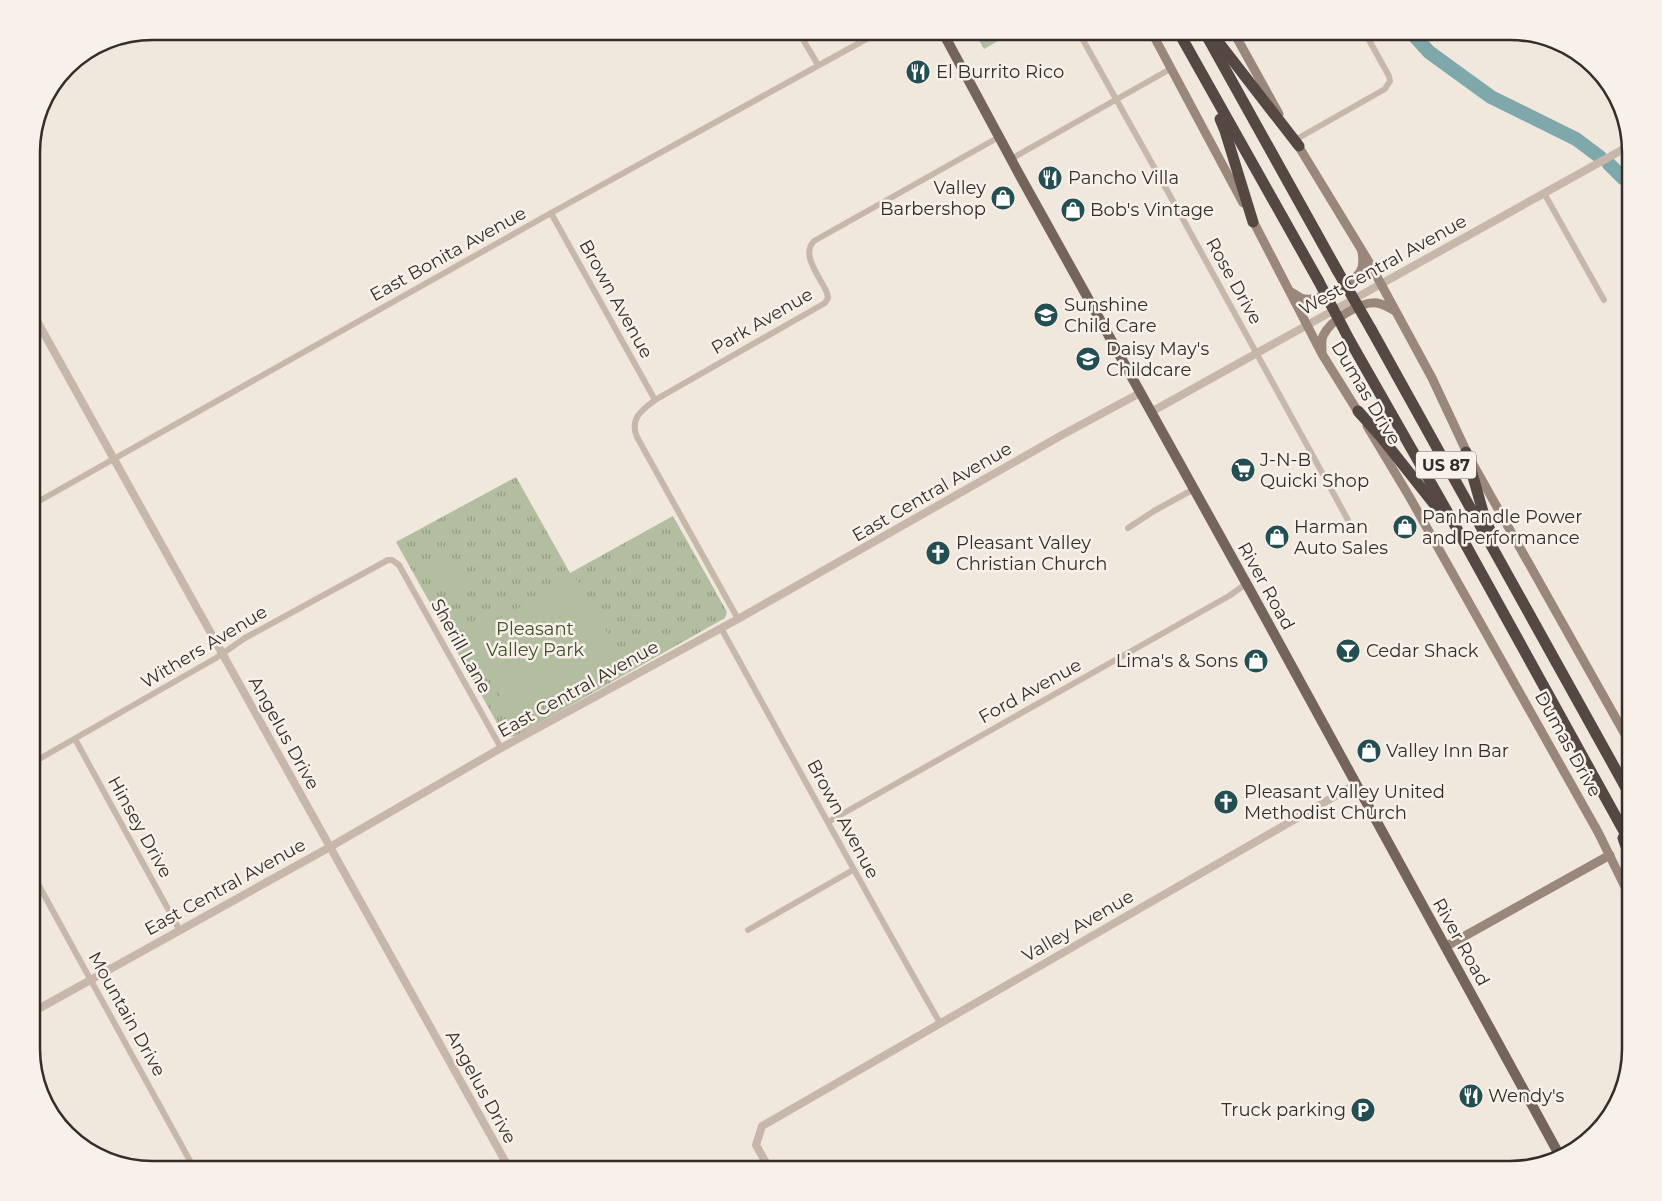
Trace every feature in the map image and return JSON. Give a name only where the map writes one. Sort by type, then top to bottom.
[{"type":"highway","name":"US 87","points":[[1183,40],[1468,549],[1622,829]]},
{"type":"highway","name":"US 87","points":[[1209,40],[1622,780]]},
{"type":"highway","points":[[1217,40],[1297,143]]},
{"type":"highway","points":[[1189,52],[1225,131],[1253,222]]},
{"type":"highway","points":[[1358,411],[1421,487],[1468,549]]},
{"type":"highway","points":[[1466,452],[1485,519],[1521,600]]},
{"type":"highway","points":[[1617,820],[1622,835]]},
{"type":"main road","name":"River Road","points":[[947,40],[1010,159],[1194,489],[1557,1150]]},
{"type":"main road","name":"Dumas Drive","points":[[1156,40],[1322,354],[1409,496],[1588,814],[1622,880]]},
{"type":"main road","points":[[1237,40],[1381,283],[1432,378],[1466,452],[1622,729]]},
{"type":"main road","points":[[1289,290],[1303,299],[1316,299],[1331,292],[1353,279],[1361,271],[1362,251]]},
{"type":"main road","points":[[1322,354],[1322,337],[1330,326],[1347,313],[1365,303],[1379,303],[1395,311]]},
{"type":"main road","points":[[1445,947],[1610,855]]},
{"type":"street","points":[[803,40],[818,65]]},
{"type":"street","name":"East Bonita Avenue","points":[[40,501],[551,213],[864,40]]},
{"type":"street","name":"Rose Drive","points":[[1083,40],[1348,520]]},
{"type":"street","points":[[1297,143],[1385,89],[1388,85],[1389,76],[1369,40]]},
{"type":"street","points":[[1010,159],[1172,68]]},
{"type":"street","name":"Park Avenue","points":[[738,619],[636,435],[634,423],[638,416],[655,400],[825,304],[828,298],[827,293],[809,254],[810,246],[814,241],[999,137]]},
{"type":"street","name":"West Central Avenue","points":[[1151,412],[1622,150]]},
{"type":"street","points":[[1544,193],[1604,300]]},
{"type":"street","name":"Brown Avenue","points":[[551,213],[655,400]]},
{"type":"street","name":"Angelus Drive","points":[[40,326],[505,1161]]},
{"type":"street","name":"East Central Avenue","points":[[40,1009],[179,929],[330,847],[501,748],[738,619],[1070,431],[1140,394]]},
{"type":"street","points":[[1128,528],[1194,489]]},
{"type":"street","name":"Withers Avenue","points":[[40,758],[222,654],[246,638],[384,561],[392,560]]},
{"type":"street","name":"Sherill Lane","points":[[392,560],[398,566],[501,748]]},
{"type":"street","name":"Ford Avenue","points":[[828,822],[1220,601],[1246,584]]},
{"type":"street","name":"Brown Avenue","points":[[721,628],[853,870],[940,1023]]},
{"type":"street","name":"Hinsey Drive","points":[[74,739],[179,929]]},
{"type":"street","name":"Valley Avenue","points":[[765,1161],[756,1145],[762,1126],[1356,784]]},
{"type":"street","points":[[748,930],[853,870]]},
{"type":"street","name":"Mountain Drive","points":[[40,887],[190,1161]]},
{"type":"green space","points":[[979,40],[1000,40],[984,49]]},
{"type":"green space","name":"Pleasant Valley Park","points":[[516,477],[570,573],[673,516],[727,612],[725,618],[516,736],[510,736],[502,732],[396,542]]},
{"type":"green space","points":[[451,555],[470,591],[452,600],[433,565]]},
{"type":"green space","points":[[572,579],[578,580],[620,656],[618,663],[518,718],[512,717],[468,640],[470,634]]},
{"type":"waterway","points":[[1418,40],[1429,52],[1491,97],[1576,139],[1600,157]]},
{"type":"waterway","points":[[1609,164],[1622,177]]},
{"type":"place","name":"El Burrito Rico","points":[[918,72]]},
{"type":"place","name":"Pancho Villa","points":[[1050,178]]},
{"type":"place","name":"Valley Barbershop","points":[[1003,198]]},
{"type":"place","name":"Bob's Vintage","points":[[1073,210]]},
{"type":"place","name":"Sunshine Child Care","points":[[1046,315]]},
{"type":"place","name":"Daisy May's Childcare","points":[[1088,359]]},
{"type":"place","name":"J-N-B Quicki Shop","points":[[1243,470]]},
{"type":"place","name":"Panhandle Power and Performance","points":[[1405,527]]},
{"type":"place","name":"Harman Auto Sales","points":[[1277,537]]},
{"type":"place","name":"Pleasant Valley Christian Church","points":[[938,553]]},
{"type":"place","name":"Cedar Shack","points":[[1348,651]]},
{"type":"place","name":"Lima's & Sons","points":[[1256,661]]},
{"type":"place","name":"Valley Inn Bar","points":[[1369,751]]},
{"type":"place","name":"Pleasant Valley United Methodist Church","points":[[1226,802]]},
{"type":"place","name":"Wendy's","points":[[1471,1096]]},
{"type":"place","name":"Truck parking","points":[[1363,1110]]}]
